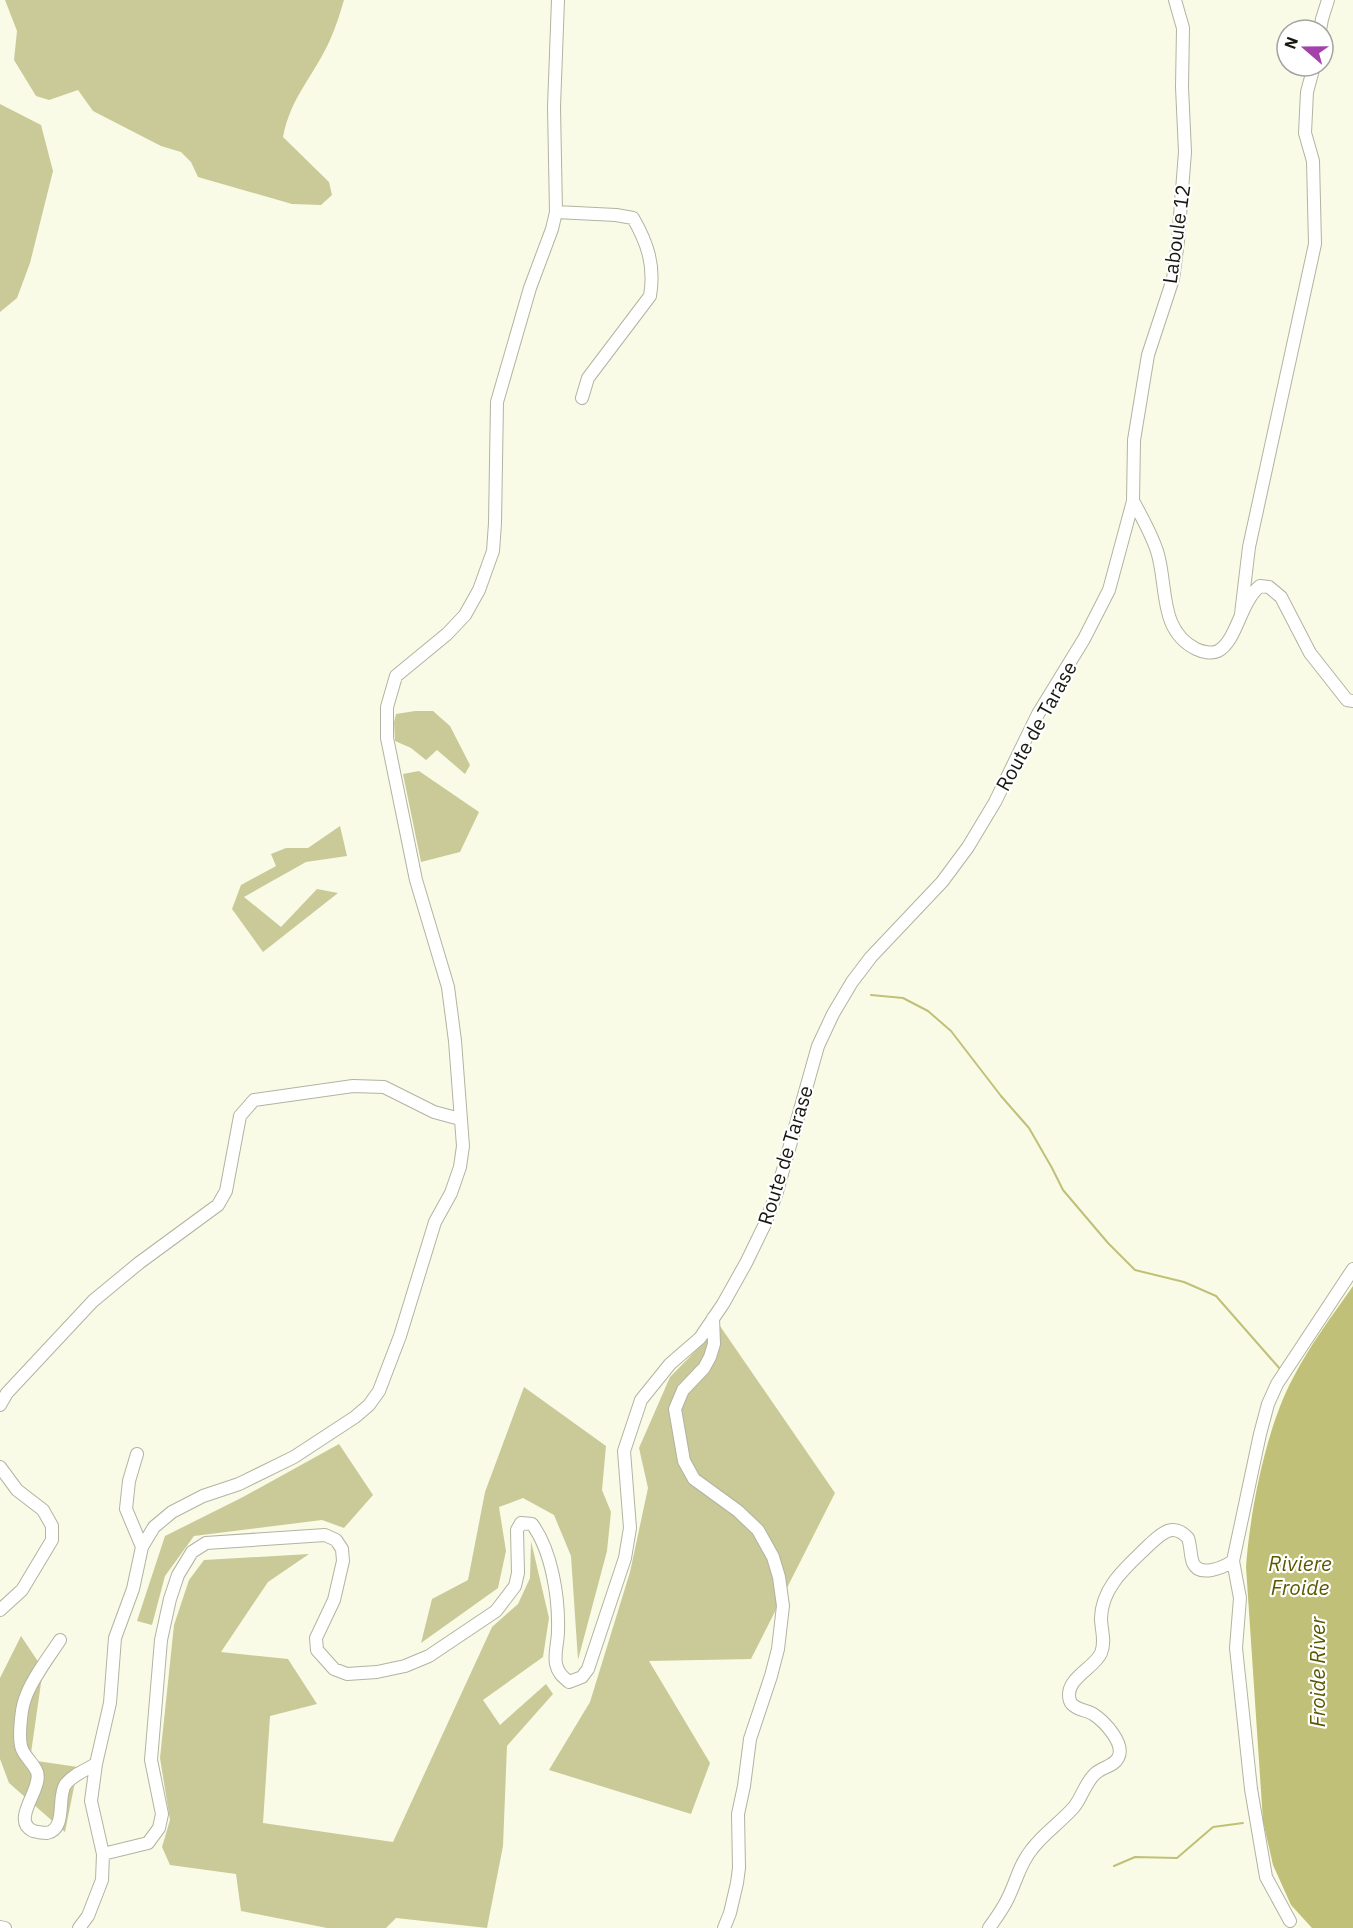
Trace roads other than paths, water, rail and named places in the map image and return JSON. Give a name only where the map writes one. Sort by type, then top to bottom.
[{"type":"street","points":[[79,1928],[88,1916],[102,1880],[103,1854],[91,1801],[96,1764],[110,1702],[115,1638],[133,1590],[142,1547],[154,1527],[172,1512],[203,1496],[239,1484],[294,1457],[369,1405],[379,1391],[400,1336],[435,1222],[451,1193],[460,1167],[463,1146],[455,1041],[448,987],[416,880],[387,738],[387,706],[396,676],[447,634],[465,615],[479,590],[493,550],[497,402],[530,288],[556,212],[554,107],[558,0]]},
{"type":"street","name":"Laboule 12","points":[[1133,501],[1134,440],[1138,404],[1148,355],[1173,279],[1182,201],[1185,152],[1182,87],[1183,28],[1175,0]]},
{"type":"street","points":[[1322,18],[1328,0]]},
{"type":"street","points":[[1241,614],[1249,547],[1269,445],[1316,244],[1313,161],[1305,133],[1307,92],[1311,78]]},
{"type":"street","points":[[556,212],[633,218],[651,256],[653,279],[650,296],[588,378],[582,398]]},
{"type":"street","points":[[1133,501],[1148,528],[1158,553],[1168,615],[1186,643],[1199,651],[1212,653],[1220,650],[1229,641],[1254,591],[1260,586],[1269,587],[1281,597],[1310,653],[1347,700],[1353,701]]},
{"type":"street","name":"Route de Tarase","points":[[103,1854],[148,1843],[159,1828],[162,1814],[152,1760],[161,1640],[178,1575],[192,1552],[206,1543],[325,1535],[336,1540],[342,1549],[343,1561],[334,1600],[316,1638],[317,1650],[334,1669],[347,1674],[377,1672],[405,1666],[429,1656],[496,1611],[515,1586],[518,1573],[517,1530],[521,1523],[532,1524],[541,1536],[550,1564],[558,1609],[555,1661],[559,1673],[569,1682],[582,1677],[588,1670],[624,1558],[630,1528],[624,1451],[641,1400],[670,1364],[700,1338],[746,1263],[776,1195],[818,1046],[833,1014],[852,982],[871,957],[942,882],[968,847],[995,802],[1038,714],[1084,639],[1109,590],[1133,501]]},
{"type":"street","points":[[0,1405],[7,1393],[93,1301],[139,1263],[218,1205],[226,1191],[240,1116],[254,1100],[353,1086],[384,1087],[434,1112],[460,1119]]},
{"type":"street","points":[[1290,1921],[1266,1877],[1251,1789],[1236,1648],[1240,1598],[1233,1561],[1260,1434],[1272,1394],[1353,1269]]},
{"type":"street","points":[[713,1318],[714,1344],[710,1356],[704,1368],[683,1390],[675,1409],[684,1461],[694,1479],[745,1516],[758,1530],[773,1557],[783,1606],[778,1649],[750,1739],[738,1814],[737,1883],[724,1928]]},
{"type":"street","points":[[137,1454],[129,1481],[126,1509],[142,1547]]},
{"type":"street","points":[[0,1467],[17,1490],[43,1510],[52,1526],[52,1540],[22,1590],[0,1610]]},
{"type":"street","points":[[988,1928],[1008,1898],[1030,1850],[1074,1806],[1095,1773],[1114,1763],[1118,1758],[1120,1745],[1114,1734],[1094,1714],[1072,1704],[1070,1700],[1070,1693],[1078,1676],[1100,1656],[1104,1645],[1102,1607],[1113,1583],[1129,1563],[1160,1534],[1169,1531],[1179,1532],[1188,1538],[1196,1567],[1202,1570],[1221,1569],[1233,1561]]},
{"type":"street","points":[[60,1640],[28,1692],[22,1710],[20,1743],[22,1750],[37,1772],[36,1788],[26,1809],[25,1820],[28,1827],[40,1833],[53,1830],[60,1816],[65,1785],[72,1778],[96,1764]]},
{"type":"street","points":[[0,1927],[5,1928]]},
{"type":"water","name":"Riviere Froide","points":[[1353,1286],[1353,1928],[1312,1928],[1291,1905],[1273,1865],[1263,1821],[1246,1567],[1251,1521],[1261,1470],[1283,1398],[1307,1354]]},
{"type":"waterway","points":[[871,995],[903,998],[928,1011],[951,1031],[1029,1128],[1063,1190],[1108,1243],[1135,1270],[1184,1282],[1216,1296],[1280,1369]]},
{"type":"waterway","points":[[1114,1866],[1135,1857],[1177,1858],[1213,1827],[1243,1823]]},
{"type":"water label","name":"Froide River","points":[[1317,1672]]}]
